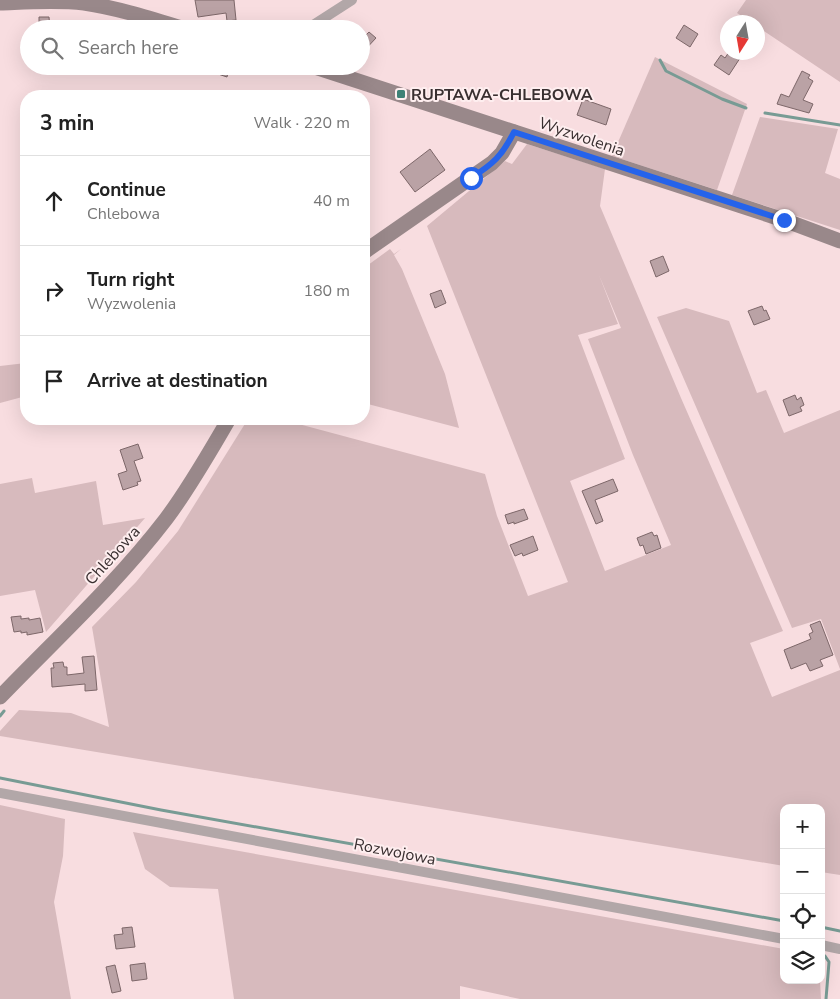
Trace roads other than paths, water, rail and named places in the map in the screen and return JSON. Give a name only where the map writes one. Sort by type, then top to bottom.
[{"type":"street","points":[[321,20],[352,0]]},
{"type":"street","points":[[0,3],[60,1],[83,3],[152,20]]},
{"type":"street","name":"Wyzwolenia","points":[[340,75],[784,220],[840,241]]},
{"type":"street","points":[[370,248],[484,170],[502,153],[514,132]]},
{"type":"street","name":"Chlebowa","points":[[0,697],[109,586],[152,537],[197,475],[226,425]]},
{"type":"street","name":"Rozwojowa","points":[[0,793],[780,937]]},
{"type":"street","points":[[825,947],[840,949]]},
{"type":"waterway","points":[[660,60],[666,71],[722,99],[746,108]]},
{"type":"waterway","points":[[765,113],[840,125]]},
{"type":"waterway","points":[[0,716],[4,711]]},
{"type":"waterway","points":[[0,778],[161,810],[780,920]]},
{"type":"waterway","points":[[825,928],[840,931]]},
{"type":"waterway","points":[[825,956],[829,962],[826,999]]},
{"type":"place","name":"RUPTAWA-CHLEBOWA","points":[[401,94]]}]
